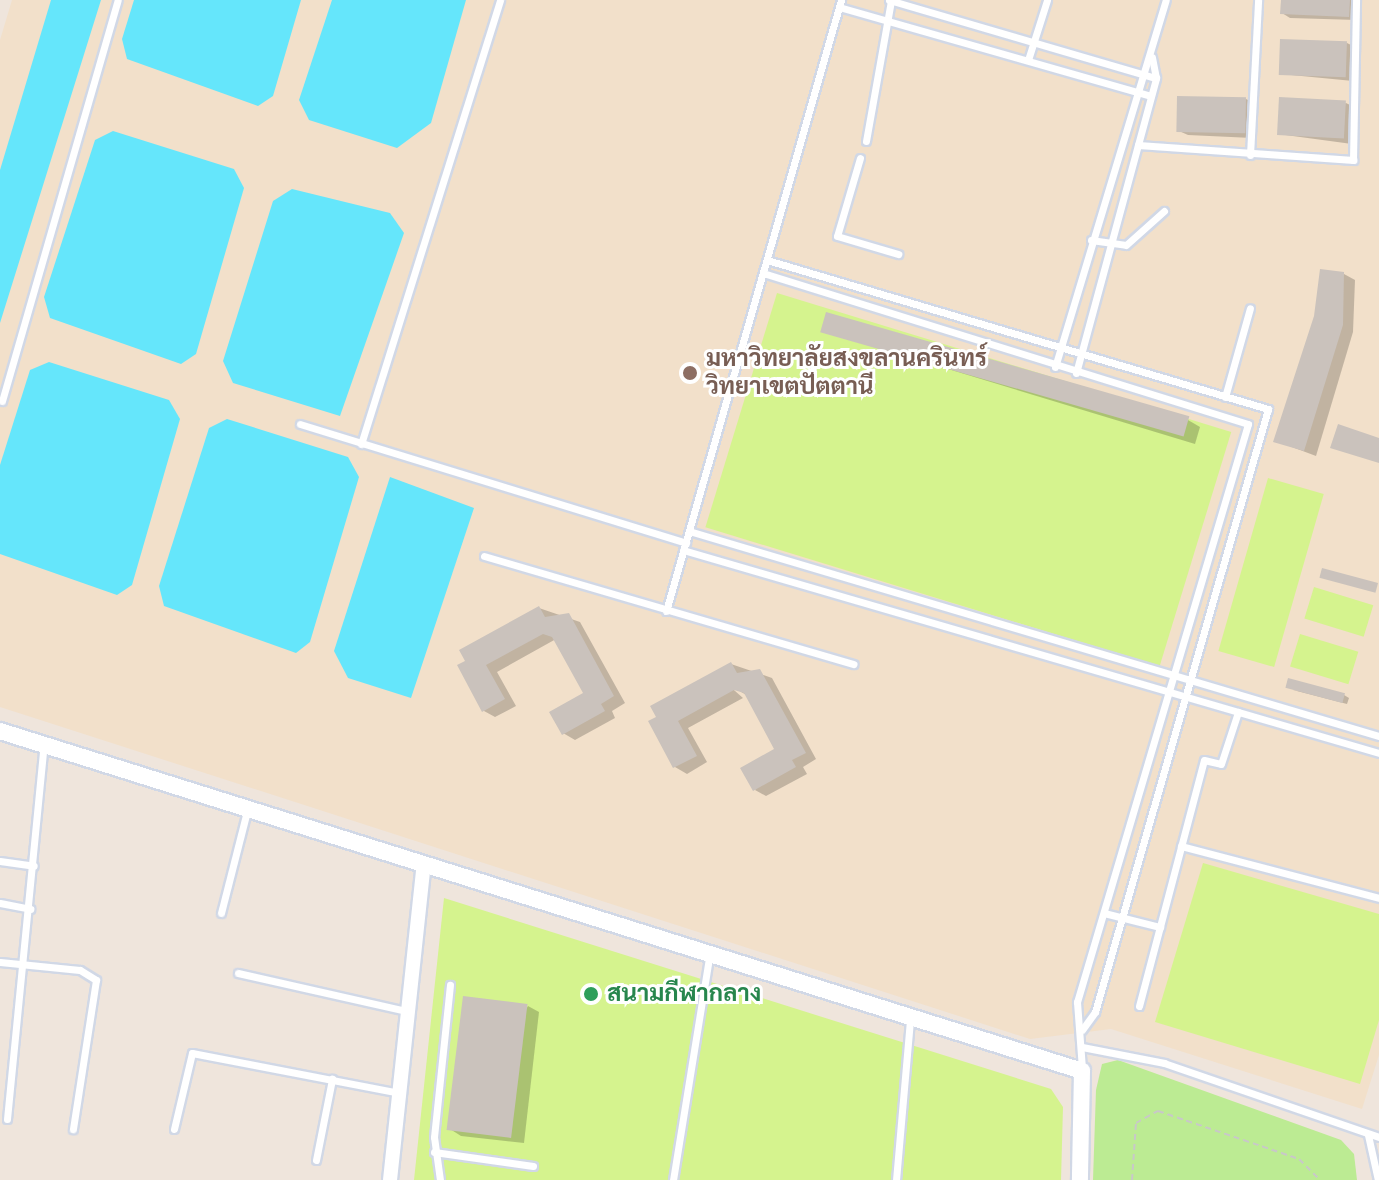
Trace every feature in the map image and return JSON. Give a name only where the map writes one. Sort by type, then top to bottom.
[{"type":"street","points":[[0,731],[709,957],[1082,1071],[1080,1180]]},
{"type":"street","points":[[390,1180],[424,864]]},
{"type":"lane","points":[[2,401],[118,0]]},
{"type":"lane","points":[[361,444],[500,0]]},
{"type":"lane","points":[[866,141],[890,0],[1156,78]]},
{"type":"lane","points":[[1028,60],[1047,0]]},
{"type":"lane","points":[[1055,367],[1140,74],[1152,57],[1166,0]]},
{"type":"lane","points":[[1250,155],[1258,0]]},
{"type":"lane","points":[[1138,145],[1353,160],[1356,0]]},
{"type":"lane","points":[[666,611],[840,3],[1151,96]]},
{"type":"lane","points":[[1076,373],[1156,78],[1152,57]]},
{"type":"lane","points":[[860,158],[837,236],[898,254]]},
{"type":"lane","points":[[1091,240],[1126,245],[1164,211]]},
{"type":"lane","points":[[767,260],[1268,409],[1095,1012],[1082,1030]]},
{"type":"lane","points":[[763,273],[1055,367],[1248,424],[1077,1002],[1082,1030],[1082,1071]]},
{"type":"lane","points":[[1225,397],[1250,308]]},
{"type":"lane","points":[[300,424],[685,546],[1379,753]]},
{"type":"lane","points":[[689,531],[1379,736]]},
{"type":"lane","points":[[484,556],[854,664]]},
{"type":"lane","points":[[1205,567],[1222,570]]},
{"type":"lane","points":[[1139,1006],[1204,760],[1221,764],[1238,712]]},
{"type":"lane","points":[[7,1119],[25,966],[44,745]]},
{"type":"lane","points":[[221,913],[247,811]]},
{"type":"lane","points":[[1181,846],[1379,898]]},
{"type":"lane","points":[[0,861],[34,866]]},
{"type":"lane","points":[[0,903],[30,909]]},
{"type":"lane","points":[[1104,913],[1160,927]]},
{"type":"lane","points":[[673,1180],[709,957]]},
{"type":"lane","points":[[0,962],[80,970],[96,980],[73,1129]]},
{"type":"lane","points":[[238,973],[410,1011]]},
{"type":"lane","points":[[440,1180],[434,1152],[450,985]]},
{"type":"lane","points":[[896,1180],[910,1020]]},
{"type":"lane","points":[[1082,1047],[1164,1063],[1379,1137]]},
{"type":"lane","points":[[174,1129],[192,1053],[399,1093]]},
{"type":"lane","points":[[316,1160],[332,1079]]},
{"type":"lane","points":[[1368,1135],[1378,1180]]},
{"type":"lane","points":[[434,1152],[533,1166]]},
{"type":"path","points":[[1132,1180],[1136,1123],[1158,1111],[1299,1159],[1320,1180]]},
{"type":"shaded area","name":"มหาวิทยาลัยสงขลานครินทร์ วิทยาเขตปัตตานี","points":[[12,0],[1379,0],[1379,1055],[1362,1109],[1111,1029],[1030,1039],[0,707],[0,40]]},
{"type":"green space","points":[[777,293],[1231,432],[1160,666],[705,527]]},
{"type":"green space","points":[[1268,478],[1324,494],[1274,667],[1218,651]]},
{"type":"green space","points":[[1314,587],[1373,605],[1364,637],[1304,619]]},
{"type":"green space","points":[[1300,634],[1358,652],[1348,684],[1290,667]]},
{"type":"green space","points":[[1203,863],[1379,914],[1379,1020],[1360,1084],[1155,1022]]},
{"type":"green space","name":"สนามกีฬากลาง","points":[[444,898],[1051,1089],[1063,1107],[1061,1180],[414,1180]]},
{"type":"green space","points":[[1118,1060],[1341,1140],[1354,1154],[1357,1180],[1093,1180],[1096,1090],[1102,1064]]},
{"type":"water","points":[[51,0],[101,0],[0,323],[0,170]]},
{"type":"water","points":[[134,0],[301,0],[273,96],[258,106],[127,59],[122,39]]},
{"type":"water","points":[[332,0],[466,0],[431,123],[397,148],[309,120],[299,100]]},
{"type":"water","points":[[113,131],[234,169],[244,188],[196,354],[181,364],[50,318],[44,297],[95,140]]},
{"type":"water","points":[[292,189],[390,213],[404,233],[340,416],[233,383],[223,361],[273,201]]},
{"type":"water","points":[[49,362],[169,400],[180,419],[132,585],[117,595],[0,554],[0,465],[30,370]]},
{"type":"water","points":[[227,419],[348,457],[359,477],[310,642],[296,653],[164,606],[159,586],[209,428]]},
{"type":"water","points":[[390,477],[474,508],[411,698],[348,678],[334,651]]},
{"type":"building","points":[[1281,0],[1350,0],[1349,17],[1280,14]]},
{"type":"building","points":[[1280,39],[1347,41],[1346,77],[1279,75]]},
{"type":"building","points":[[1177,96],[1246,97],[1245,133],[1176,132]]},
{"type":"building","points":[[1279,97],[1346,101],[1344,138],[1277,135]]},
{"type":"building","points":[[1320,269],[1344,272],[1343,325],[1304,451],[1273,442],[1314,316]]},
{"type":"building","points":[[826,312],[1189,416],[1184,436],[820,332]]},
{"type":"building","points":[[1338,424],[1379,438],[1379,463],[1330,448]]},
{"type":"building","points":[[1322,568],[1378,583],[1375,593],[1319,578]]},
{"type":"building","points":[[539,606],[545,617],[569,613],[614,696],[601,704],[605,711],[562,735],[549,712],[583,693],[552,637],[543,634],[486,665],[505,699],[482,712],[457,665],[465,661],[459,650]]},
{"type":"building","points":[[731,662],[737,673],[760,669],[806,753],[792,760],[796,767],[753,791],[740,768],[774,749],[744,693],[734,690],[678,721],[697,756],[673,768],[648,721],[656,717],[650,706]]},
{"type":"building","points":[[1288,678],[1345,693],[1342,703],[1285,688]]},
{"type":"building","points":[[463,996],[528,1004],[511,1138],[447,1130]]},
{"type":"place","name":"มหาวิทยาลัยสงขลานครินทร์ วิทยาเขตปัตตานี","points":[[690,373]]},
{"type":"place","name":"สนามกีฬากลาง","points":[[591,994]]}]
